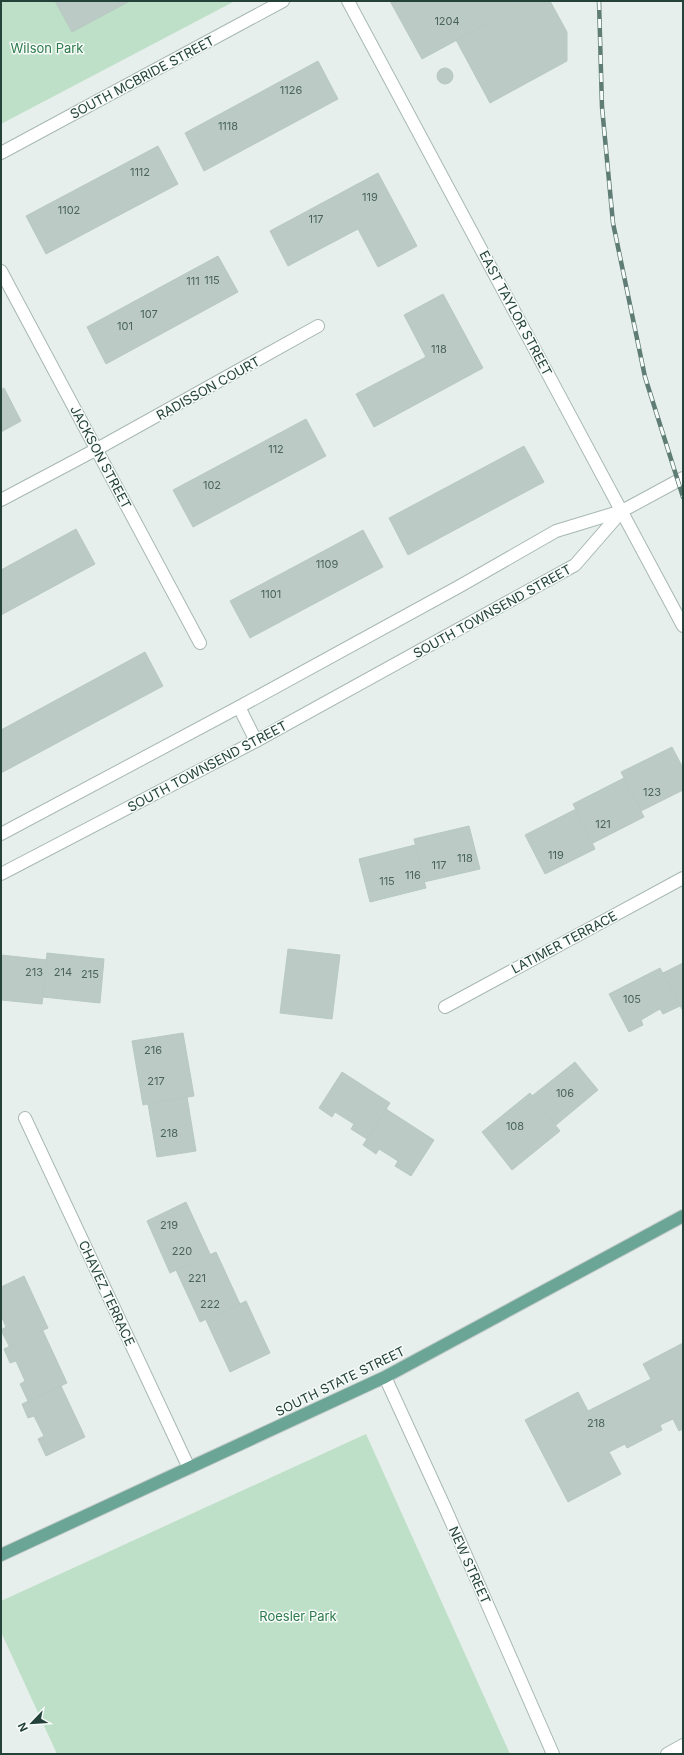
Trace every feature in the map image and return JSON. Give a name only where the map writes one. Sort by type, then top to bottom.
[{"type":"main road","name":"SOUTH STATE STREET","points":[[1,1555],[384,1378],[683,1216]]},
{"type":"street","name":"SOUTH MCBRIDE STREET","points":[[1,153],[283,1]]},
{"type":"street","name":"EAST TAYLOR STREET","points":[[348,1],[683,626]]},
{"type":"street","name":"JACKSON STREET","points":[[1,271],[200,643]]},
{"type":"street","name":"RADISSON COURT","points":[[1,500],[97,449],[318,326]]},
{"type":"street","points":[[1,834],[240,707],[460,586],[556,531],[622,511],[683,478]]},
{"type":"street","name":"SOUTH TOWNSEND STREET","points":[[1,874],[256,741],[575,565],[622,511]]},
{"type":"street","points":[[240,707],[256,741]]},
{"type":"street","name":"LATIMER TERRACE","points":[[445,1007],[683,878]]},
{"type":"street","name":"CHAVEZ TERRACE","points":[[25,1118],[189,1468]]},
{"type":"street","name":"NEW STREET","points":[[384,1378],[446,1510],[553,1754]]},
{"type":"street","points":[[667,1754],[683,1745]]},
{"type":"green space","name":"Wilson Park","points":[[1,1],[235,1],[1,124]]},
{"type":"green space","name":"Roesler Park","points":[[366,1434],[510,1754],[57,1754],[1,1632],[1,1601]]},
{"type":"building","points":[[55,1],[130,1],[72,32]]},
{"type":"building","points":[[390,1],[529,1],[422,59]]},
{"type":"building","points":[[529,1],[550,1],[567,32],[567,61],[490,103],[456,40]]},
{"type":"building","points":[[318,61],[338,99],[204,171],[185,133]]},
{"type":"building","points":[[442,68],[448,68],[453,73],[451,82],[448,84],[442,84],[437,79],[437,73]]},
{"type":"building","points":[[158,146],[178,184],[46,254],[26,216]]},
{"type":"building","points":[[378,173],[417,246],[378,267],[358,229],[288,266],[270,231]]},
{"type":"building","points":[[218,256],[238,292],[106,364],[87,327]]},
{"type":"building","points":[[443,294],[483,368],[374,427],[356,394],[426,357],[404,315]]},
{"type":"building","points":[[4,388],[21,421],[1,432],[1,390]]},
{"type":"building","points":[[306,419],[326,456],[193,527],[173,490]]},
{"type":"building","points":[[524,446],[544,482],[408,555],[389,518]]},
{"type":"building","points":[[76,529],[95,564],[1,615],[1,570]]},
{"type":"building","points":[[363,530],[383,567],[250,638],[230,601]]},
{"type":"building","points":[[145,652],[163,686],[1,773],[1,730]]},
{"type":"building","points":[[672,747],[683,768],[683,790],[641,811],[621,772]]},
{"type":"building","points":[[624,778],[644,817],[593,843],[573,804]]},
{"type":"building","points":[[576,809],[595,849],[545,874],[525,835]]},
{"type":"building","points":[[469,826],[480,869],[424,882],[414,839]]},
{"type":"building","points":[[415,845],[426,888],[370,902],[359,859]]},
{"type":"building","points":[[288,949],[340,955],[332,1019],[280,1013]]},
{"type":"building","points":[[47,953],[104,959],[100,1003],[43,997]]},
{"type":"building","points":[[1,955],[47,960],[42,1004],[1,1000]]},
{"type":"building","points":[[683,963],[683,1011],[663,973]]},
{"type":"building","points":[[660,968],[680,1006],[663,1014],[660,1009],[641,1020],[643,1025],[629,1032],[609,994]]},
{"type":"building","points":[[183,1033],[194,1096],[143,1105],[132,1041]]},
{"type":"building","points":[[575,1062],[598,1090],[556,1125],[532,1096]]},
{"type":"building","points":[[342,1072],[390,1103],[367,1139],[351,1129],[354,1124],[335,1112],[332,1117],[319,1108]]},
{"type":"building","points":[[530,1093],[560,1131],[512,1170],[482,1132]]},
{"type":"building","points":[[187,1097],[196,1151],[157,1157],[148,1104]]},
{"type":"building","points":[[386,1109],[434,1140],[411,1176],[395,1166],[398,1161],[379,1149],[376,1154],[363,1145]]},
{"type":"building","points":[[186,1202],[210,1254],[170,1273],[147,1221]]},
{"type":"building","points":[[216,1252],[240,1304],[200,1322],[176,1270]]},
{"type":"building","points":[[24,1276],[48,1328],[9,1346],[1,1330],[6,1327],[1,1315],[1,1287]]},
{"type":"building","points":[[246,1301],[270,1353],[230,1372],[206,1320]]},
{"type":"building","points":[[43,1331],[67,1383],[28,1401],[20,1384],[25,1381],[16,1361],[10,1363],[4,1349]]},
{"type":"building","points":[[683,1343],[683,1429],[679,1431],[673,1419],[660,1425],[662,1430],[627,1448],[625,1444],[609,1452],[621,1474],[568,1502],[525,1420],[578,1392],[588,1411],[651,1379],[643,1364]]},
{"type":"building","points":[[61,1386],[85,1437],[46,1456],[38,1439],[44,1436],[34,1416],[28,1418],[22,1404]]},
{"type":"railway","points":[[599,1],[602,107],[613,223],[645,377],[683,497]]}]
